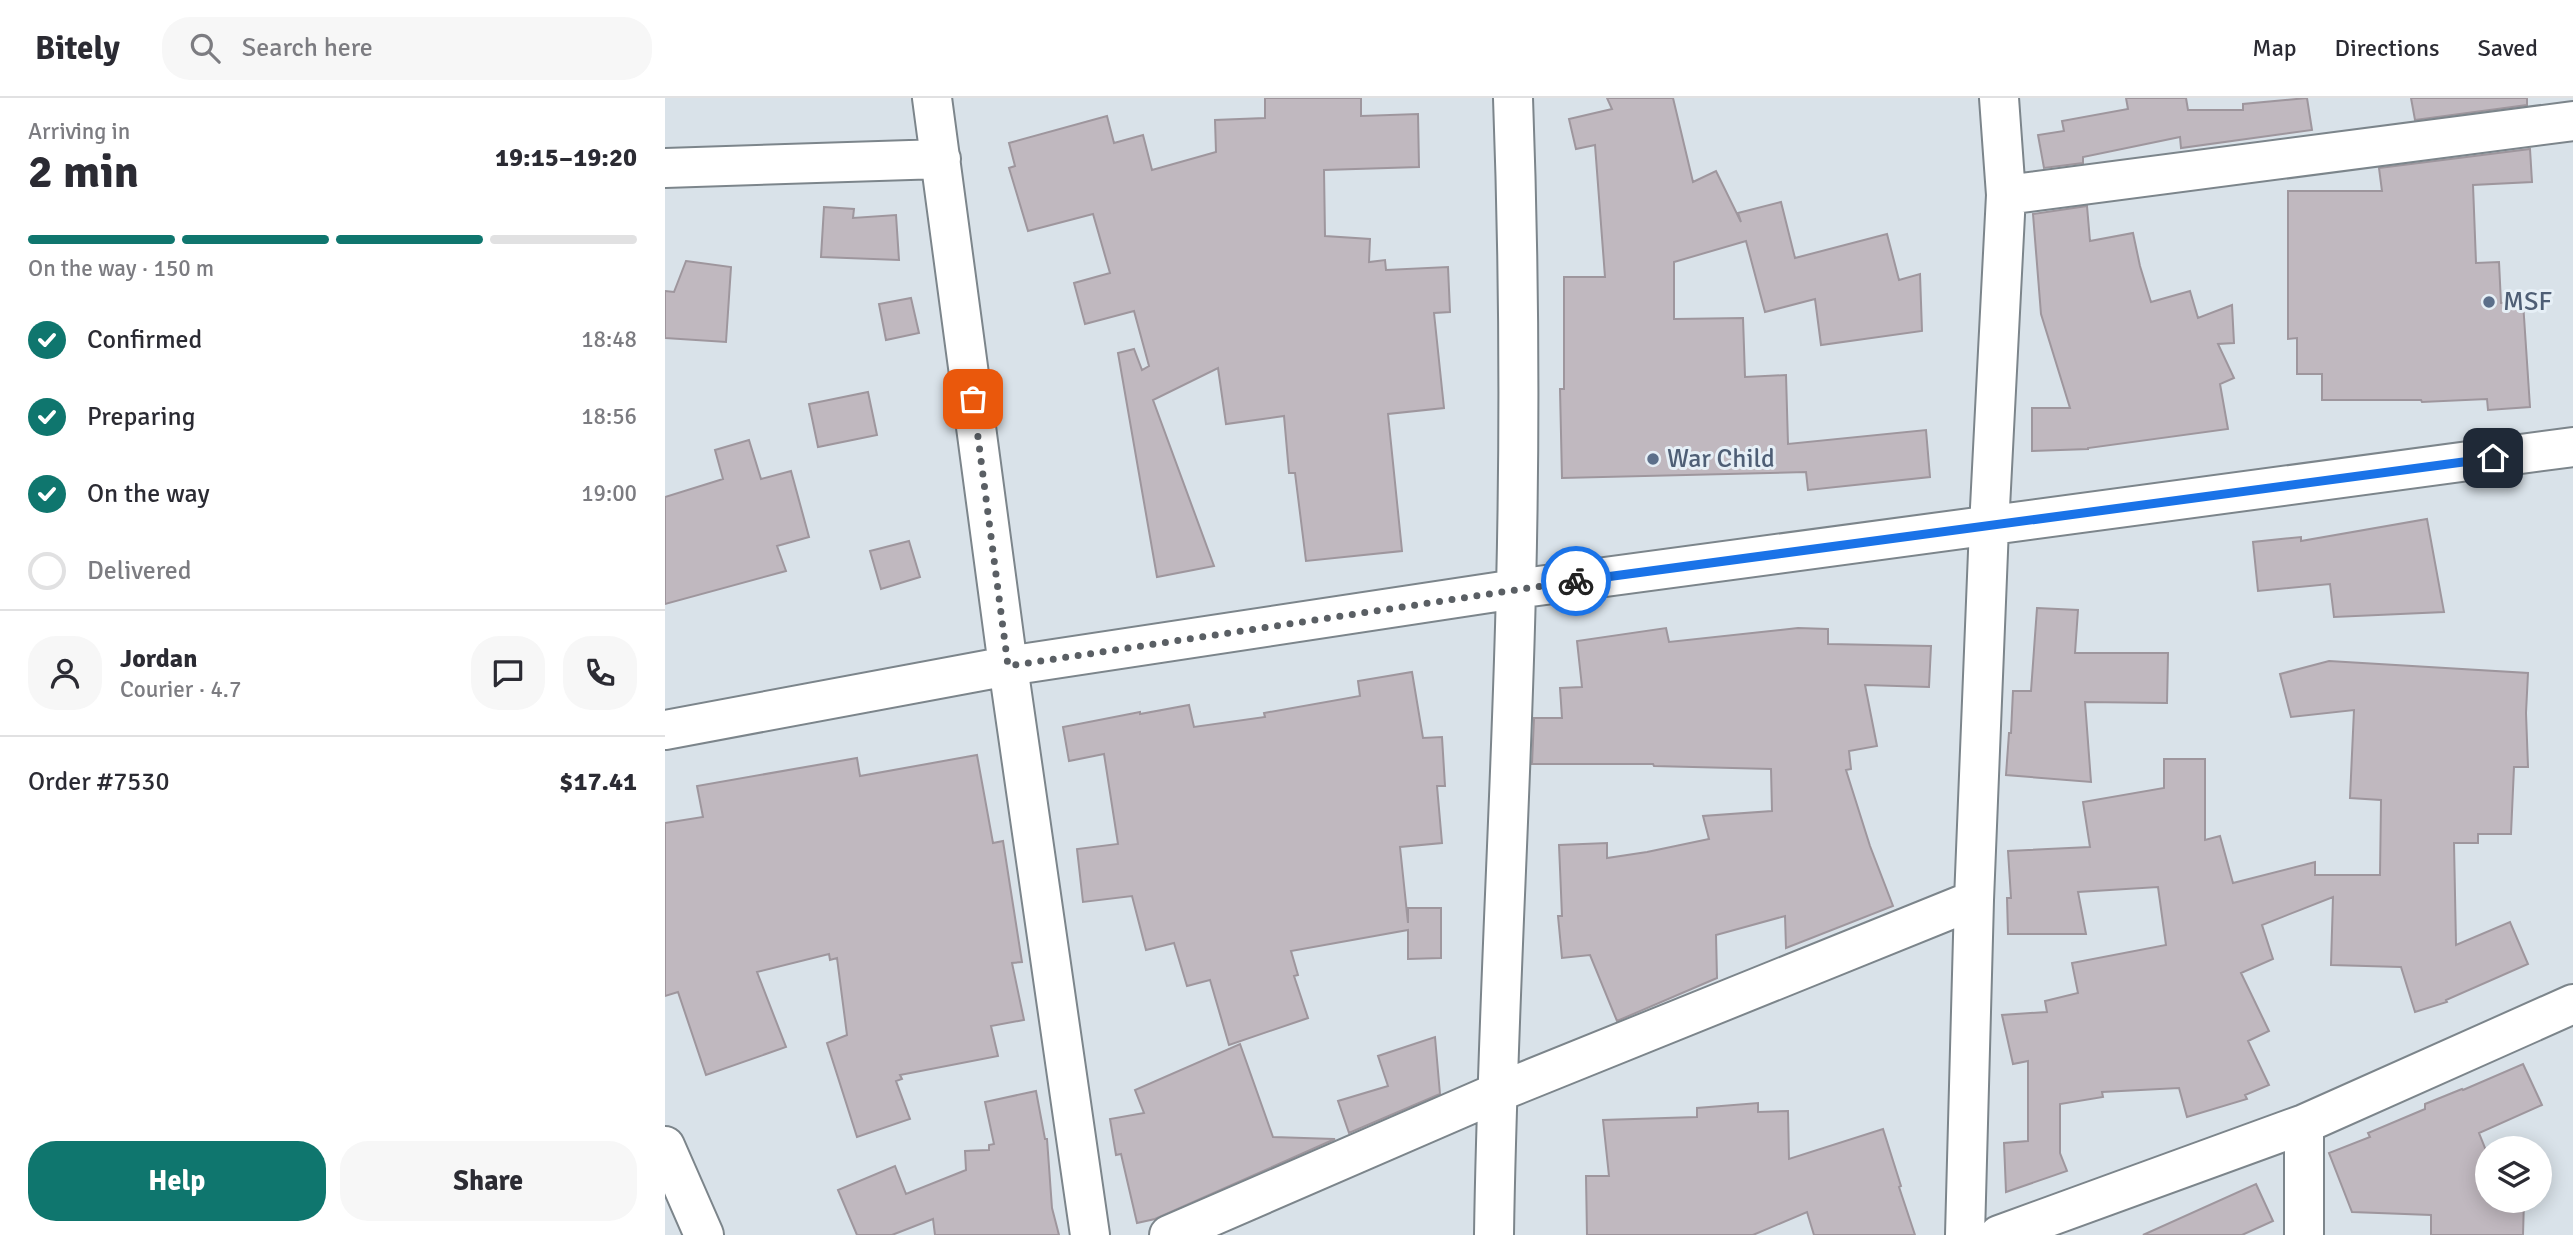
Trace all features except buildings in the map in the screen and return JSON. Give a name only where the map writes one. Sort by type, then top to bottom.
[{"type":"street","points":[[932,98],[1008,666],[1090,1235]]},
{"type":"street","points":[[1494,1235],[1496,1093],[1516,589],[1517,215],[1513,98]]},
{"type":"street","points":[[1965,1235],[1974,900],[2006,195],[1999,98]]},
{"type":"street","points":[[2006,195],[2573,121]]},
{"type":"street","points":[[665,168],[940,159]]},
{"type":"street","points":[[665,730],[1008,666],[1516,589],[2573,447]]},
{"type":"street","points":[[1169,1235],[1496,1093],[1974,900]]},
{"type":"street","points":[[1999,1235],[2304,1124],[2573,1004]]},
{"type":"street","points":[[2304,1124],[2304,1235]]},
{"type":"street","points":[[665,1146],[704,1235]]},
{"type":"way so far","points":[[973,399],[1008,666],[1576,581]]},
{"type":"place","name":"MSF","points":[[2489,302]]},
{"type":"place","name":"War Child","points":[[1653,459]]},
{"type":"route","points":[[1576,581],[2493,458]]}]
